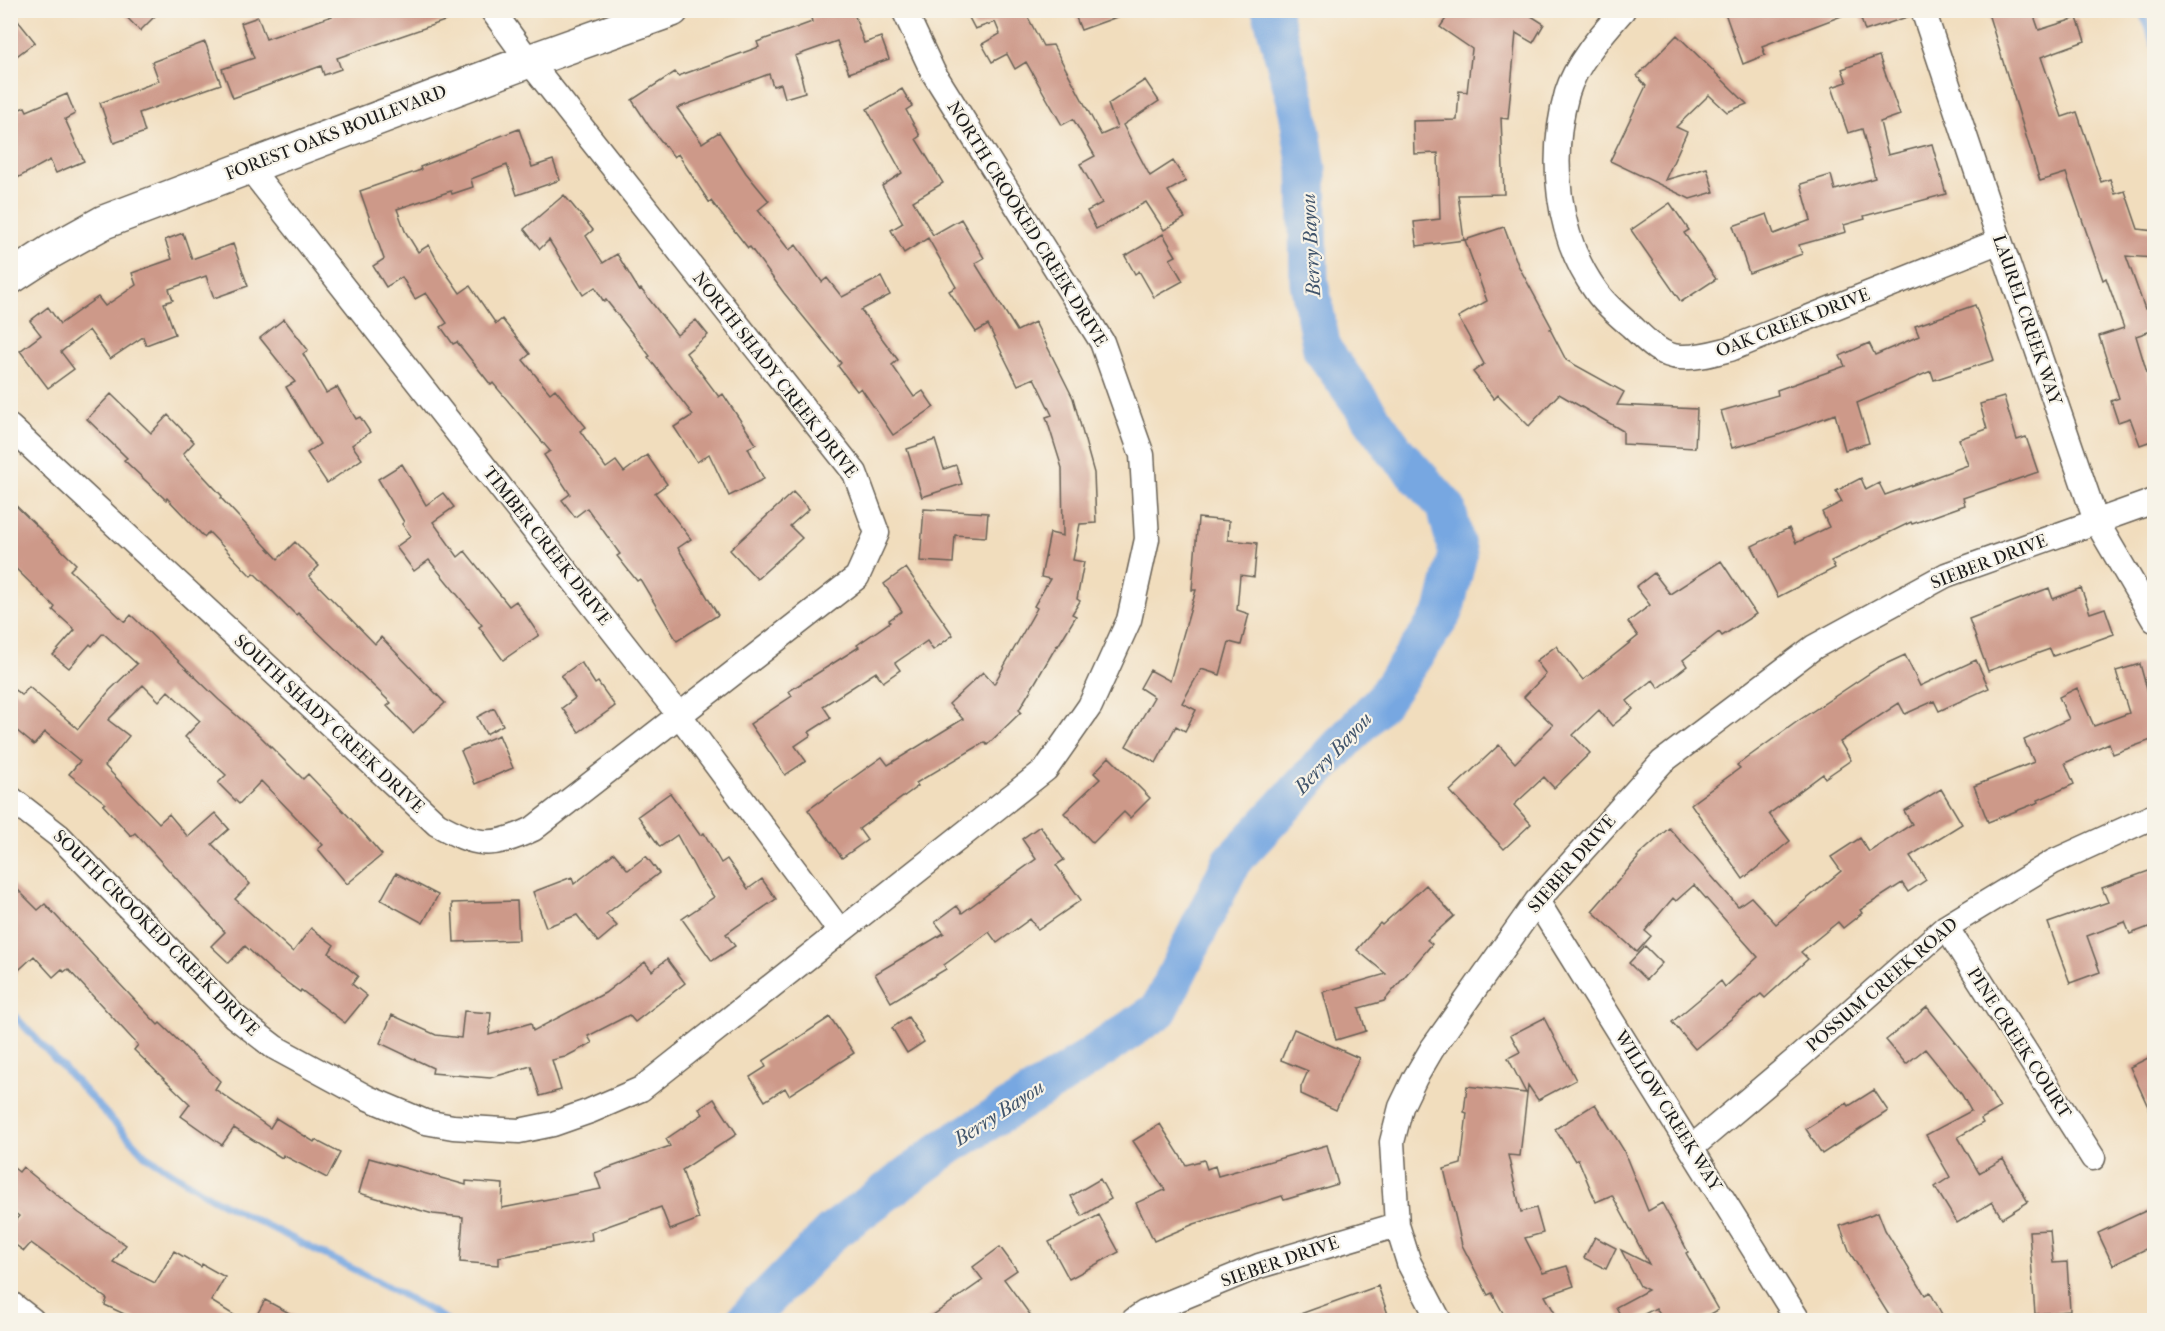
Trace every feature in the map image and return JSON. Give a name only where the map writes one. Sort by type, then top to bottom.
[{"type":"street","name":"NORTH SHADY CREEK DRIVE","points":[[492,10],[529,61],[855,473],[877,533],[857,577],[680,716]]},
{"type":"street","name":"FOREST OAKS BOULEVARD","points":[[10,278],[50,252],[104,222],[529,61],[672,10]]},
{"type":"street","name":"NORTH CROOKED CREEK DRIVE","points":[[840,931],[1046,769],[1090,706],[1129,620],[1147,539],[1142,455],[1102,342],[933,72],[904,10]]},
{"type":"street","name":"OAK CREEK DRIVE","points":[[1623,10],[1580,66],[1568,92],[1558,160],[1560,195],[1566,230],[1581,265],[1596,291],[1656,348],[1678,357],[1701,356],[1741,345],[2000,241]]},
{"type":"street","name":"LAUREL CREEK WAY","points":[[1923,10],[2096,521],[2154,620]]},
{"type":"street","name":"TIMBER CREEK DRIVE","points":[[248,166],[680,716],[840,931]]},
{"type":"street","name":"SOUTH SHADY CREEK DRIVE","points":[[10,427],[437,824],[466,840],[486,843],[511,840],[533,829],[680,716]]},
{"type":"street","name":"SIEBER DRIVE","points":[[1134,1320],[1144,1313],[1259,1266],[1397,1225],[1392,1142],[1401,1107],[1414,1078],[1432,1049],[1537,902],[1662,762],[1814,646],[1946,575],[2154,501]]},
{"type":"street","name":"SOUTH CROOKED CREEK DRIVE","points":[[10,798],[59,836],[234,1016],[274,1047],[368,1098],[425,1122],[453,1127],[519,1131],[590,1112],[642,1089],[840,931]]},
{"type":"street","name":"POSSUM CREEK ROAD","points":[[1691,1148],[1799,1057],[1946,927],[2053,862],[2154,816]]},
{"type":"street","name":"WILLOW CREEK WAY","points":[[1537,902],[1798,1320]]},
{"type":"street","name":"PINE CREEK COURT","points":[[1946,927],[2093,1158]]},
{"type":"street","points":[[1397,1225],[1409,1263],[1439,1320]]},
{"type":"street","points":[[10,1303],[32,1320]]},
{"type":"building","points":[[120,10],[161,10],[140,31]]},
{"type":"building","points":[[330,10],[468,10],[468,13],[337,58],[341,69],[324,75],[321,66],[233,98],[222,69],[254,58],[241,23],[258,17],[266,39],[332,16]]},
{"type":"building","points":[[833,10],[853,10],[864,43],[881,37],[889,59],[849,73],[837,41],[795,56],[805,92],[785,98],[781,84],[773,86],[769,74],[677,108],[702,143],[719,132],[746,173],[769,201],[758,210],[789,250],[796,245],[822,282],[827,278],[842,297],[881,277],[890,295],[861,310],[898,360],[892,365],[914,397],[923,391],[934,407],[893,435],[861,388],[857,391],[838,366],[841,363],[750,247],[748,248],[711,201],[709,202],[678,154],[674,157],[632,100],[675,72],[678,76],[759,47],[757,42],[812,22],[811,18]]},
{"type":"building","points":[[965,10],[1024,10],[1043,46],[1053,45],[1101,135],[1117,128],[1108,104],[1145,80],[1159,101],[1123,125],[1150,176],[1173,161],[1186,181],[1168,191],[1185,218],[1164,230],[1146,202],[1096,229],[1087,211],[1102,203],[1080,164],[1095,156],[1073,119],[1062,125],[1026,62],[1015,69],[1007,54],[992,62],[982,44],[1000,34],[995,22],[975,29]]},
{"type":"building","points":[[1073,10],[1127,10],[1128,13],[1081,30]]},
{"type":"building","points":[[1452,10],[1522,10],[1544,24],[1533,43],[1516,33],[1508,119],[1501,118],[1504,194],[1458,195],[1464,240],[1417,246],[1414,222],[1440,219],[1438,153],[1414,154],[1413,121],[1457,120],[1459,91],[1467,92],[1472,49],[1440,27]]},
{"type":"building","points":[[1724,10],[1852,10],[1852,12],[1762,46],[1765,55],[1743,64]]},
{"type":"building","points":[[1858,10],[1909,10],[1910,16],[1865,31]]},
{"type":"building","points":[[1987,10],[2032,10],[2039,30],[2077,18],[2085,41],[2041,57],[2062,117],[2077,112],[2101,182],[2110,179],[2115,194],[2125,191],[2138,229],[2154,231],[2154,258],[2126,256],[2145,309],[2154,305],[2154,330],[2136,336],[2151,386],[2154,385],[2154,440],[2140,445],[2130,418],[2118,422],[2111,401],[2119,398],[2099,336],[2124,328],[2106,278],[2103,280],[2066,173],[2040,181]]},
{"type":"building","points":[[10,11],[35,42],[10,61]]},
{"type":"building","points":[[1677,35],[1747,104],[1727,112],[1709,95],[1676,127],[1687,132],[1665,180],[1707,168],[1714,192],[1690,199],[1610,161],[1646,86],[1637,76]]},
{"type":"building","points":[[205,42],[221,84],[139,113],[145,132],[114,143],[100,103],[159,81],[152,62]]},
{"type":"building","points":[[1879,56],[1900,115],[1880,122],[1888,155],[1932,144],[1946,194],[1864,216],[1865,219],[1844,225],[1846,232],[1799,245],[1802,254],[1749,273],[1733,226],[1767,214],[1774,234],[1811,220],[1801,184],[1831,175],[1835,190],[1875,178],[1862,129],[1848,133],[1832,87],[1847,82],[1842,69]]},
{"type":"building","points":[[902,89],[912,106],[906,110],[920,136],[916,139],[943,183],[913,201],[933,235],[961,219],[984,258],[975,263],[1017,331],[1035,322],[1073,398],[1094,473],[1096,523],[1080,524],[1073,560],[1084,562],[1077,599],[1080,601],[1072,614],[1076,616],[1019,710],[1021,712],[987,745],[985,742],[916,783],[918,786],[859,829],[867,840],[842,858],[808,810],[882,757],[888,765],[963,719],[949,704],[983,672],[994,684],[1037,608],[1034,606],[1050,579],[1041,577],[1050,533],[1063,536],[1062,468],[1046,417],[1052,415],[1034,378],[1018,385],[988,325],[976,332],[949,291],[956,287],[928,238],[904,253],[891,230],[903,223],[882,186],[902,173],[867,109]]},
{"type":"building","points":[[67,94],[75,114],[65,119],[84,161],[56,173],[50,160],[10,182],[10,113],[25,107],[27,111]]},
{"type":"building","points":[[519,129],[532,167],[553,160],[560,180],[517,195],[507,165],[471,179],[473,187],[452,194],[451,191],[397,209],[405,231],[418,252],[429,245],[460,293],[470,286],[496,324],[502,319],[530,354],[523,360],[550,393],[555,389],[586,427],[580,431],[606,468],[616,461],[624,472],[647,455],[667,484],[655,493],[691,539],[678,548],[718,615],[677,641],[640,579],[637,581],[617,556],[620,554],[587,508],[575,517],[562,500],[570,494],[544,455],[550,451],[493,383],[491,385],[457,342],[453,344],[441,327],[447,323],[426,293],[415,299],[402,277],[386,287],[373,266],[384,259],[360,191],[421,170],[420,167]]},
{"type":"building","points":[[564,195],[593,230],[586,236],[603,263],[617,254],[639,290],[641,289],[677,335],[696,320],[708,335],[686,353],[719,397],[723,394],[756,444],[748,448],[764,479],[729,496],[709,454],[697,462],[674,427],[693,415],[648,357],[650,356],[606,300],[604,302],[595,287],[583,295],[549,240],[540,249],[524,229]]},
{"type":"building","points":[[1670,203],[1689,230],[1684,233],[1716,279],[1681,302],[1631,230]]},
{"type":"building","points":[[1504,227],[1518,265],[1552,328],[1550,329],[1566,360],[1624,392],[1617,405],[1697,409],[1695,448],[1623,444],[1623,431],[1559,394],[1529,426],[1498,395],[1494,399],[1473,372],[1484,364],[1458,317],[1487,301],[1465,240]]},
{"type":"building","points":[[183,233],[192,259],[233,244],[248,286],[214,298],[206,276],[169,289],[173,300],[164,303],[175,334],[146,345],[143,337],[110,359],[89,330],[61,352],[74,369],[48,388],[20,351],[41,335],[30,321],[48,307],[60,324],[98,297],[105,306],[136,285],[132,273],[172,259],[165,240]]},
{"type":"building","points":[[1163,234],[1176,256],[1170,259],[1183,281],[1154,297],[1139,271],[1135,274],[1125,256]]},
{"type":"building","points":[[1975,305],[1994,360],[1934,380],[1931,371],[1857,403],[1869,443],[1845,450],[1835,414],[1776,436],[1732,448],[1721,411],[1778,395],[1777,390],[1845,366],[1840,356],[1869,343],[1875,355],[1919,336],[1915,326]]},
{"type":"building","points":[[284,319],[308,350],[303,354],[326,393],[337,387],[356,419],[360,417],[370,432],[352,445],[362,459],[327,483],[307,453],[320,444],[286,387],[295,382],[260,338]]},
{"type":"building","points":[[111,394],[151,433],[168,415],[194,442],[183,454],[278,559],[295,542],[319,566],[309,576],[375,644],[381,637],[445,703],[413,733],[387,706],[391,703],[298,613],[296,615],[254,573],[251,576],[209,532],[204,537],[167,498],[166,500],[124,460],[127,458],[87,419]]},
{"type":"building","points":[[2004,397],[2017,440],[2026,437],[2038,472],[1963,498],[1965,505],[1912,524],[1911,522],[1831,561],[1835,568],[1778,597],[1752,546],[1789,528],[1796,543],[1829,527],[1822,512],[1842,502],[1836,491],[1861,478],[1866,490],[1879,483],[1885,495],[1968,465],[1959,439],[1987,429],[1980,404]]},
{"type":"building","points":[[935,440],[944,469],[956,465],[962,484],[922,497],[907,449]]},
{"type":"building","points":[[402,464],[426,505],[443,493],[454,507],[433,522],[458,557],[465,551],[509,606],[516,601],[539,635],[503,660],[479,627],[482,625],[429,560],[414,571],[396,547],[411,536],[378,479]]},
{"type":"building","points":[[793,492],[809,509],[790,526],[802,538],[757,579],[730,550]]},
{"type":"building","points":[[10,500],[76,564],[70,570],[125,622],[131,615],[303,779],[308,774],[382,855],[347,884],[318,849],[323,845],[261,781],[239,804],[218,783],[226,775],[185,737],[200,721],[168,691],[159,701],[143,685],[108,720],[129,736],[105,766],[159,823],[169,814],[188,837],[215,813],[229,829],[212,844],[250,884],[235,899],[293,952],[311,928],[334,945],[329,953],[358,976],[352,984],[367,996],[345,1023],[274,973],[245,946],[229,963],[211,946],[225,932],[135,833],[131,836],[103,805],[105,803],[69,774],[80,761],[45,732],[34,745],[10,725],[10,687],[22,695],[29,687],[78,729],[110,690],[137,664],[103,633],[69,668],[53,655],[75,630],[53,610],[55,607],[10,563]]},
{"type":"building","points":[[924,509],[988,513],[986,537],[955,535],[953,563],[920,561]]},
{"type":"building","points":[[1198,518],[1229,521],[1228,540],[1257,543],[1254,577],[1240,575],[1237,610],[1249,614],[1241,645],[1229,642],[1220,675],[1201,669],[1182,703],[1196,710],[1185,731],[1176,726],[1156,763],[1126,746],[1154,697],[1140,688],[1150,670],[1170,681],[1196,590],[1192,590]]},
{"type":"building","points":[[1721,561],[1756,614],[1722,636],[1719,632],[1683,660],[1687,666],[1659,688],[1653,680],[1627,701],[1633,709],[1612,726],[1599,710],[1573,735],[1590,753],[1554,788],[1544,777],[1514,805],[1531,824],[1504,849],[1450,791],[1499,745],[1515,763],[1553,725],[1524,697],[1546,674],[1536,661],[1556,646],[1583,680],[1638,636],[1628,622],[1650,605],[1636,587],[1654,573],[1670,594]]},
{"type":"building","points":[[906,568],[953,635],[933,650],[927,641],[895,663],[900,670],[883,682],[876,672],[823,706],[831,718],[809,732],[811,735],[795,746],[806,761],[785,775],[750,724],[792,696],[789,691],[859,647],[857,645],[902,611],[884,584]]},
{"type":"building","points":[[2049,588],[2053,599],[2081,588],[2090,613],[2105,608],[2114,634],[2053,656],[2050,649],[1988,671],[1969,619]]},
{"type":"building","points":[[1905,655],[1920,686],[1976,660],[1989,688],[1939,711],[1934,701],[1905,714],[1899,703],[1840,742],[1851,760],[1825,778],[1823,774],[1769,814],[1790,841],[1743,879],[1691,804],[1740,768],[1737,765],[1798,721],[1879,667]]},
{"type":"building","points":[[581,662],[595,684],[598,682],[615,706],[579,732],[562,708],[575,698],[561,676]]},
{"type":"building","points":[[2140,664],[2151,704],[2154,703],[2154,739],[2113,754],[2109,743],[2065,763],[2074,784],[2038,800],[2039,802],[1988,822],[1974,786],[2034,762],[2024,740],[2069,719],[2059,697],[2077,688],[2094,726],[2129,713],[2116,671]]},
{"type":"building","points":[[494,708],[503,725],[486,734],[477,717]]},
{"type":"building","points":[[499,735],[513,768],[475,784],[461,751]]},
{"type":"building","points":[[1109,757],[1150,798],[1130,818],[1124,812],[1093,843],[1064,813],[1100,779],[1094,773]]},
{"type":"building","points":[[1941,789],[1962,824],[1910,856],[1926,880],[1908,892],[1902,883],[1860,910],[1862,913],[1843,928],[1838,922],[1801,952],[1808,959],[1765,998],[1761,994],[1695,1049],[1672,1022],[1721,981],[1725,987],[1758,957],[1694,885],[1676,901],[1673,898],[1645,931],[1651,936],[1637,952],[1592,911],[1637,857],[1669,828],[1738,906],[1751,897],[1776,924],[1841,871],[1831,857],[1860,838],[1869,852],[1912,824],[1904,811]]},
{"type":"building","points":[[670,793],[700,835],[704,833],[721,863],[727,859],[748,889],[762,879],[776,899],[726,934],[735,946],[712,961],[682,919],[714,897],[677,835],[660,847],[638,816]]},
{"type":"building","points":[[1040,826],[1064,860],[1056,865],[1081,900],[1038,930],[1030,919],[997,943],[989,932],[944,965],[946,969],[891,1002],[875,974],[944,933],[935,922],[957,906],[962,913],[1036,859],[1022,839]]},
{"type":"building","points":[[614,853],[628,870],[646,856],[659,873],[606,914],[617,926],[598,942],[577,915],[546,927],[533,892],[572,877],[574,884]]},
{"type":"building","points":[[2154,869],[2154,925],[2130,934],[2125,922],[2087,936],[2100,972],[2070,983],[2048,923],[2108,902],[2102,888]]},
{"type":"building","points":[[396,873],[438,895],[423,923],[381,900]]},
{"type":"building","points":[[10,882],[38,910],[45,904],[158,1025],[160,1023],[220,1081],[215,1089],[270,1128],[276,1118],[314,1142],[315,1140],[340,1153],[327,1178],[283,1155],[282,1158],[234,1128],[222,1145],[181,1116],[190,1104],[134,1050],[138,1045],[68,969],[64,972],[62,969],[53,977],[34,956],[10,978]]},
{"type":"building","points":[[1426,885],[1454,916],[1427,940],[1432,944],[1384,1001],[1359,1008],[1366,1031],[1336,1040],[1323,992],[1386,974],[1357,950],[1380,923],[1382,925]]},
{"type":"building","points":[[517,901],[519,940],[454,942],[452,903]]},
{"type":"building","points":[[1645,946],[1662,963],[1646,980],[1629,963]]},
{"type":"building","points":[[667,959],[685,983],[635,1022],[629,1015],[588,1036],[592,1043],[565,1057],[552,1060],[561,1090],[540,1096],[531,1066],[490,1078],[432,1073],[433,1068],[380,1043],[392,1015],[436,1035],[461,1038],[464,1011],[491,1013],[489,1035],[531,1023],[533,1031],[605,993],[645,962],[652,971]]},
{"type":"building","points":[[1927,1007],[1977,1069],[2000,1108],[1981,1119],[1983,1123],[1958,1137],[1979,1173],[2003,1159],[2028,1202],[2002,1218],[1992,1202],[1957,1223],[1935,1187],[1950,1177],[1926,1135],[1971,1111],[1962,1095],[1925,1049],[1906,1064],[1886,1040]]},
{"type":"building","points":[[830,1017],[854,1053],[789,1095],[785,1088],[765,1101],[750,1077],[766,1067],[763,1061]]},
{"type":"building","points":[[908,1017],[924,1042],[907,1053],[892,1028]]},
{"type":"building","points":[[1544,1018],[1576,1080],[1538,1100],[1528,1085],[1520,1156],[1508,1155],[1521,1212],[1536,1208],[1543,1233],[1525,1238],[1543,1273],[1567,1266],[1574,1286],[1545,1296],[1559,1320],[1507,1320],[1492,1293],[1488,1295],[1462,1245],[1444,1169],[1461,1164],[1467,1113],[1464,1112],[1467,1086],[1526,1093],[1508,1058],[1520,1052],[1511,1035]]},
{"type":"building","points":[[1294,1029],[1359,1058],[1336,1110],[1301,1094],[1301,1087],[1308,1071],[1281,1060]]},
{"type":"building","points":[[2154,1055],[2154,1120],[2130,1067]]},
{"type":"building","points":[[1874,1090],[1888,1111],[1822,1154],[1806,1129],[1847,1103],[1849,1106]]},
{"type":"building","points":[[714,1099],[737,1134],[682,1170],[699,1219],[670,1230],[661,1207],[591,1232],[592,1240],[499,1257],[499,1265],[460,1262],[463,1217],[433,1214],[359,1193],[369,1158],[466,1185],[466,1181],[503,1184],[502,1208],[601,1189],[595,1173],[670,1146],[666,1139],[703,1114],[699,1109]]},
{"type":"building","points":[[1595,1104],[1623,1149],[1648,1211],[1662,1203],[1688,1252],[1686,1253],[1718,1310],[1700,1320],[1663,1320],[1656,1308],[1633,1320],[1623,1320],[1616,1307],[1648,1290],[1640,1286],[1621,1250],[1649,1264],[1612,1195],[1596,1202],[1578,1159],[1575,1161],[1555,1129]]},
{"type":"building","points":[[1160,1124],[1186,1165],[1204,1160],[1207,1169],[1215,1166],[1218,1176],[1327,1145],[1338,1184],[1284,1200],[1282,1196],[1194,1224],[1154,1241],[1136,1203],[1165,1190],[1133,1141]]},
{"type":"building","points":[[10,1165],[19,1172],[23,1167],[79,1213],[126,1245],[113,1262],[155,1283],[174,1251],[201,1267],[202,1264],[225,1277],[211,1301],[242,1320],[137,1320],[105,1305],[107,1299],[31,1243],[24,1251],[10,1241],[10,1226],[19,1216],[10,1209]]},
{"type":"building","points":[[1100,1179],[1111,1199],[1082,1216],[1071,1196]]},
{"type":"building","points":[[2154,1207],[2154,1245],[2113,1265],[2098,1233]]},
{"type":"building","points":[[1878,1212],[1885,1230],[1925,1295],[1930,1292],[1945,1320],[1892,1320],[1850,1253],[1840,1226]]},
{"type":"building","points":[[1099,1215],[1119,1252],[1069,1279],[1049,1242]]},
{"type":"building","points":[[2050,1230],[2053,1263],[2067,1262],[2070,1311],[2035,1314],[2029,1231]]},
{"type":"building","points":[[1595,1237],[1616,1248],[1606,1269],[1584,1258]]},
{"type":"building","points":[[1000,1247],[1017,1270],[1004,1279],[1034,1320],[926,1320],[983,1280],[973,1267]]},
{"type":"building","points":[[1378,1286],[1390,1320],[1289,1320],[1289,1318]]},
{"type":"building","points":[[265,1300],[302,1320],[254,1320]]},
{"type":"waterway","name":"Berry Bayou","points":[[746,1320],[831,1233],[948,1146],[1068,1072],[1159,1010],[1232,861],[1384,699],[1444,612],[1458,554],[1446,507],[1396,452],[1322,349],[1309,282],[1307,169],[1297,104],[1271,10]]},
{"type":"waterway","points":[[2141,10],[2154,45]]},
{"type":"waterway","points":[[10,1011],[145,1155],[212,1198],[383,1284],[447,1320]]}]
